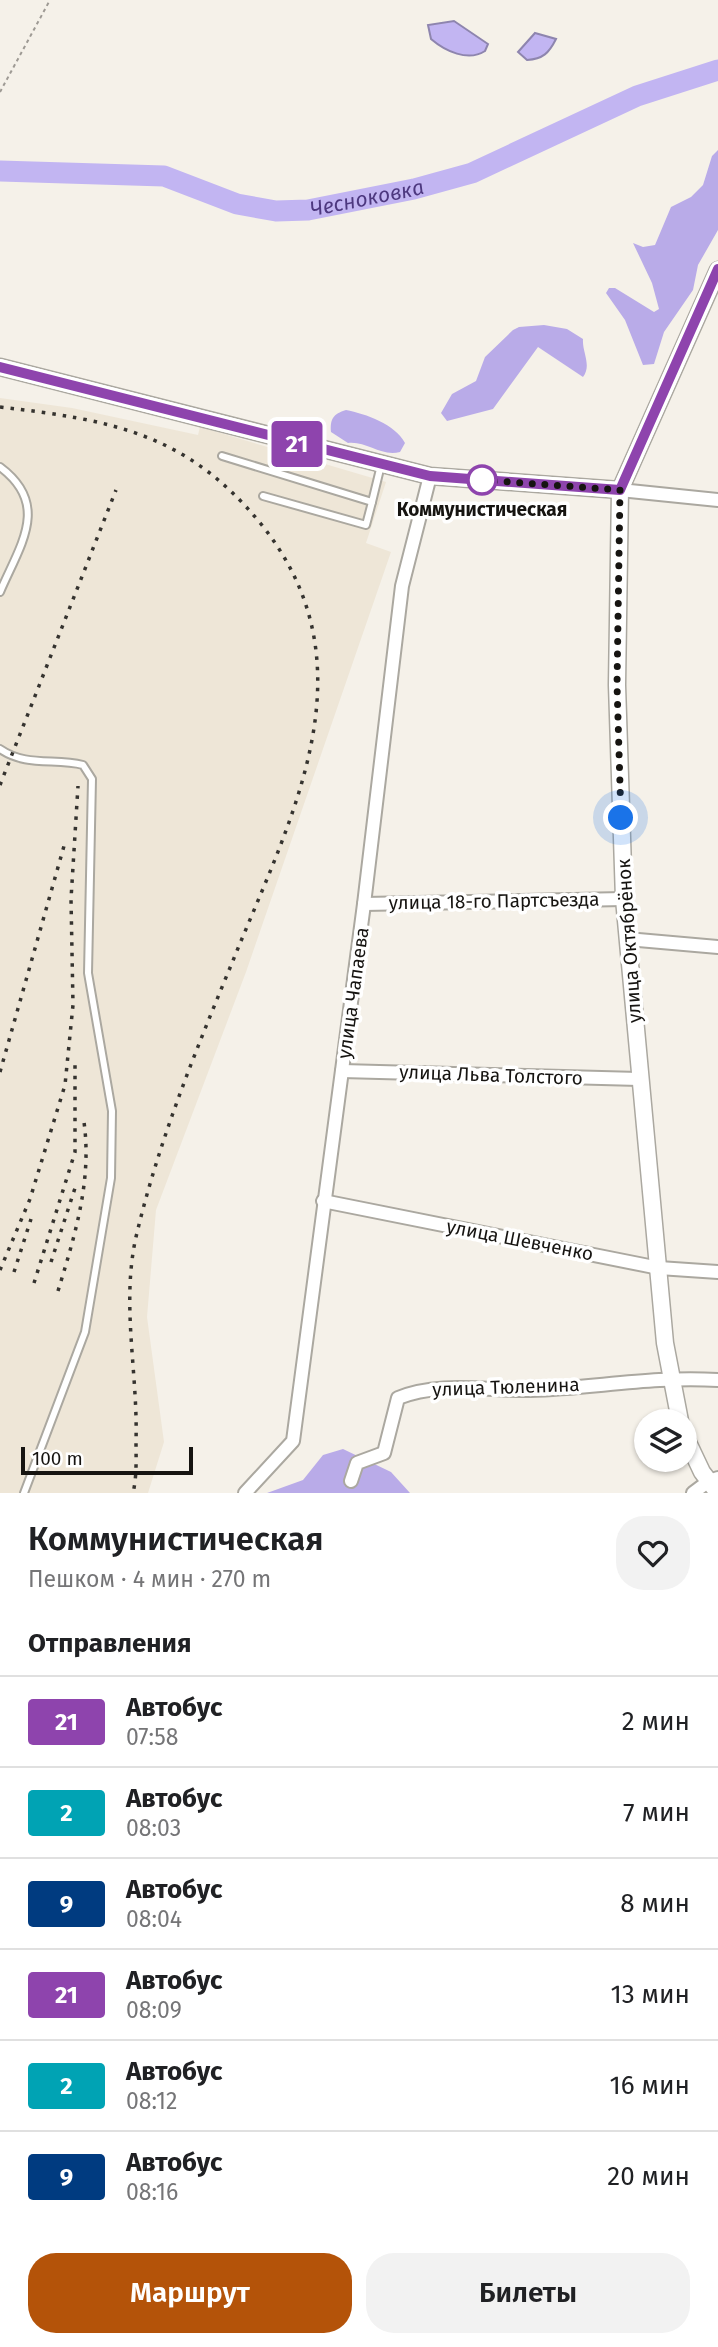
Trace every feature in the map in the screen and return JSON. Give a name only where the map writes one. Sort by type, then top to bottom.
[{"type":"street","name":"улица Октябрёнок","points":[[677,1409],[670,1377],[639,1079],[624,899],[617,685],[620,490],[718,270]]},
{"type":"street","points":[[0,367],[430,476],[718,500]]},
{"type":"street","name":"улица Чапаева","points":[[245,1493],[293,1441],[323,1201],[365,904],[402,586],[430,476]]},
{"type":"street","name":"улица 18-го Партсъезда","points":[[365,904],[624,899]]},
{"type":"street","points":[[627,939],[718,947]]},
{"type":"street","name":"улица Льва Толстого","points":[[342,1071],[639,1079]]},
{"type":"street","name":"улица Шевченко","points":[[323,1201],[659,1268],[718,1272]]},
{"type":"street","name":"улица Тюленина","points":[[351,1480],[357,1463],[384,1453],[398,1398],[417,1390],[532,1390],[670,1377],[718,1380]]},
{"type":"street","points":[[693,1493],[715,1484],[697,1455]]},
{"type":"lane","points":[[222,456],[372,502]]},
{"type":"lane","points":[[263,496],[366,525],[381,465]]},
{"type":"lane","points":[[0,467],[21,486],[30,507],[24,534],[0,592]]},
{"type":"lane","points":[[0,749],[10,756],[36,763],[66,761],[83,765],[92,779],[88,973],[112,1111],[111,1178],[85,1332],[23,1493]]},
{"type":"path","points":[[0,92],[50,0]]},
{"type":"shaded area","points":[[454,21],[488,44],[485,51],[471,55],[457,54],[431,39],[428,25]]},
{"type":"shaded area","points":[[535,33],[556,39],[545,54],[527,60],[518,52]]},
{"type":"shaded area","points":[[718,150],[718,230],[698,265],[693,290],[664,332],[654,364],[643,365],[625,320],[606,293],[609,288],[615,288],[654,312],[659,309],[652,283],[633,243],[643,247],[655,245],[671,207],[691,197],[703,185],[712,156]]},
{"type":"shaded area","points":[[544,325],[567,329],[583,339],[587,368],[583,377],[538,347],[493,409],[447,421],[441,413],[452,394],[476,381],[485,357],[513,330]]},
{"type":"shaded area","points":[[0,398],[72,408],[198,435],[200,427],[386,482],[366,543],[391,552],[246,972],[156,1210],[147,1317],[164,1442],[148,1493],[0,1493]]},
{"type":"shaded area","points":[[346,410],[371,417],[394,430],[405,443],[400,452],[387,452],[348,443],[331,432],[333,418]]},
{"type":"shaded area","points":[[343,1449],[391,1472],[410,1493],[267,1493],[303,1480],[323,1455]]},
{"type":"waterway","name":"Чесноковка","points":[[0,171],[164,176],[237,204],[276,211],[308,210],[414,189],[472,173],[637,96],[718,70]]},
{"type":"railway","points":[[0,407],[112,426],[175,450],[205,469],[233,493],[261,524],[295,578],[313,633],[318,688],[311,743],[297,799],[178,1098],[136,1237],[130,1288],[136,1415],[133,1493]]},
{"type":"railway","points":[[0,785],[116,490]]},
{"type":"railway","points":[[0,1270],[30,1199],[65,1085],[73,1005],[71,899],[78,786]]},
{"type":"railway","points":[[0,1072],[64,846]]},
{"type":"railway","points":[[34,1283],[75,1152],[75,1061]]},
{"type":"railway","points":[[58,1291],[76,1228],[84,1187],[84,1122]]},
{"type":"railway","points":[[51,1262],[76,1185]]},
{"type":"railway","points":[[14,1272],[31,1219]]},
{"type":"bus line","name":"21","points":[[0,367],[430,476],[620,490],[718,269]]},
{"type":"place","name":"Коммунистическая","points":[[482,480]]},
{"type":"route","points":[[482,480],[620,490],[617,685],[621,818]]}]
